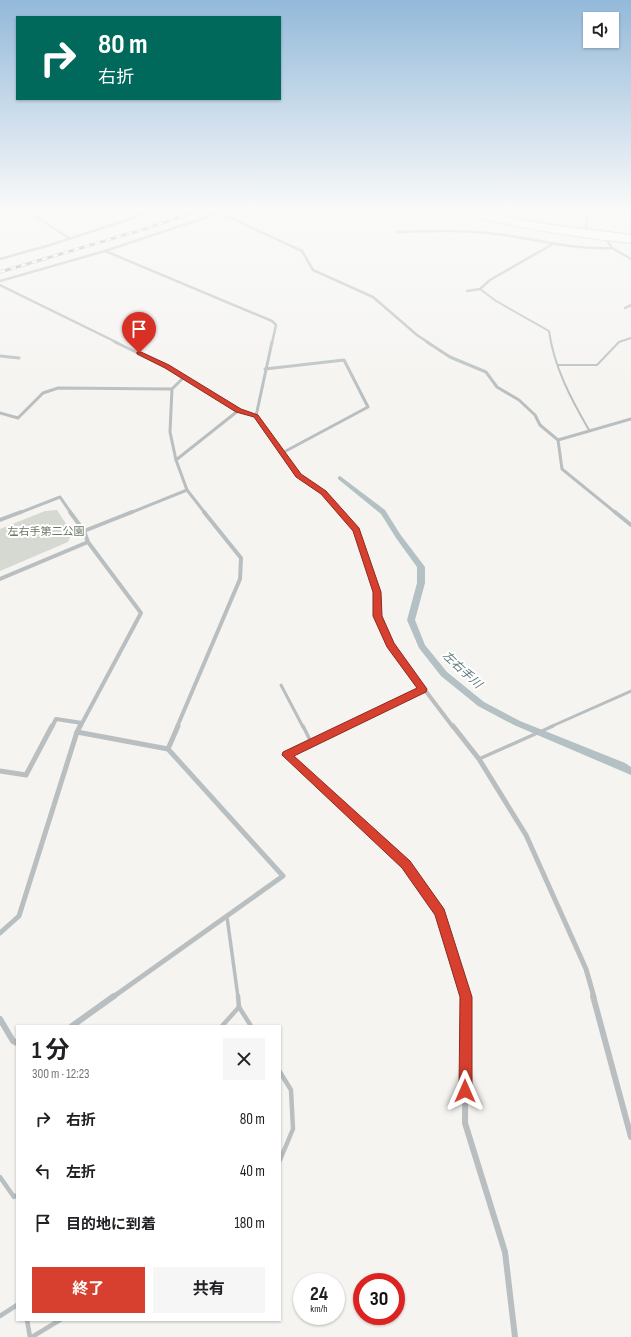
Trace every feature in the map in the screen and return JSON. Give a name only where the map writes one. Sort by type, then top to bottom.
[{"type":"street","points":[[0,281],[41,269]]},
{"type":"street","points":[[149,269],[272,321],[276,325],[265,369],[256,416]]},
{"type":"street","points":[[313,269],[372,297],[400,319],[417,336],[450,357],[486,372],[497,387],[520,400],[535,415],[540,425],[558,440],[562,469],[631,525]]},
{"type":"street","points":[[467,291],[480,289],[490,280],[508,269]]},
{"type":"street","points":[[0,285],[167,367],[239,410],[256,416],[299,475],[323,493],[356,530],[377,592],[377,616],[390,644],[423,689],[479,759],[526,835],[586,969],[631,1137]]},
{"type":"street","points":[[625,308],[631,305]]},
{"type":"street","points":[[0,356],[19,358]]},
{"type":"street","points":[[265,369],[344,360],[368,407],[282,453]]},
{"type":"street","points":[[168,749],[240,579],[241,558],[187,490],[176,460],[170,432],[172,389],[184,377]]},
{"type":"street","points":[[0,413],[18,418],[43,393],[58,388],[172,389]]},
{"type":"street","points":[[176,460],[239,410]]},
{"type":"street","points":[[558,440],[631,419]]},
{"type":"street","points":[[84,531],[187,490]]},
{"type":"street","points":[[0,520],[60,497],[84,531],[88,542],[141,613],[77,732],[19,916],[0,933]]},
{"type":"street","points":[[0,579],[88,542]]},
{"type":"street","points":[[423,689],[311,742],[287,755],[406,864],[440,912],[466,997],[465,1123],[505,1252],[515,1337]]},
{"type":"street","points":[[0,771],[26,775],[56,719],[82,723]]},
{"type":"street","points":[[73,1025],[283,876],[168,749],[77,732]]},
{"type":"street","points":[[0,1019],[13,1041],[16,1042]]},
{"type":"lane","points":[[480,289],[505,307],[529,318],[549,331],[550,346],[569,396],[589,430]]},
{"type":"lane","points":[[558,365],[597,365],[619,342],[631,338]]},
{"type":"lane","points":[[281,685],[311,742]]},
{"type":"lane","points":[[479,759],[631,691]]},
{"type":"lane","points":[[227,916],[239,1007],[251,1025]]},
{"type":"lane","points":[[223,1025],[239,1007]]},
{"type":"lane","points":[[281,1074],[291,1090],[293,1129],[281,1158]]},
{"type":"lane","points":[[0,1177],[14,1197],[16,1196]]},
{"type":"lane","points":[[0,1316],[16,1306]]},
{"type":"lane","points":[[27,1321],[31,1337],[58,1321]]},
{"type":"green space","name":"左右手第二公園","points":[[57,510],[72,533],[68,542],[0,571],[0,529],[45,511]]},
{"type":"waterway","name":"左右手川","points":[[340,478],[383,512],[398,536],[421,567],[421,583],[411,620],[422,646],[444,674],[481,704],[517,723],[631,771]]},
{"type":"railway","points":[[0,272],[9,269]]},
{"type":"route","points":[[139,353],[167,367],[239,410],[256,416],[299,475],[323,493],[356,530],[377,592],[377,616],[390,644],[423,689],[311,742],[287,755],[406,864],[440,912],[466,997],[465,1091]]}]
